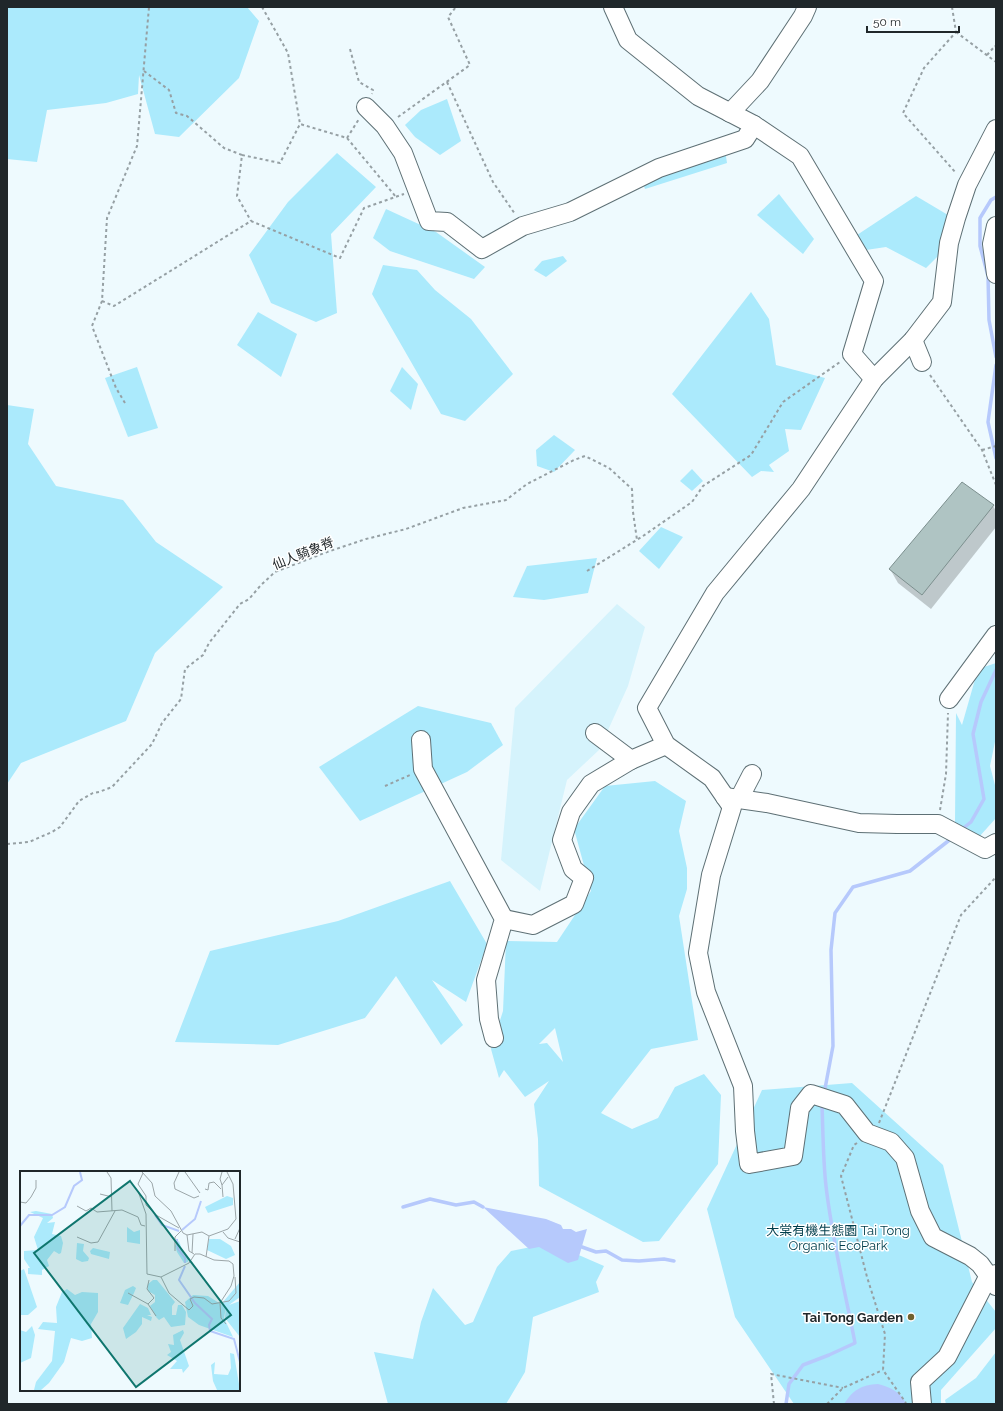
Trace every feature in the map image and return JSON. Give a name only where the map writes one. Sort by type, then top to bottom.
[{"type":"street","points":[[613,7],[628,40],[698,96],[754,125],[800,156],[874,281],[852,354],[874,379]]},
{"type":"street","points":[[730,113],[760,81],[802,10]]},
{"type":"street","points":[[366,107],[385,126],[403,153],[429,221],[447,222],[482,249],[523,226],[570,212],[659,168],[745,139],[754,125]]},
{"type":"street","points":[[996,129],[968,185],[949,243],[942,302],[913,340],[874,379],[801,489],[715,593],[647,708],[666,745],[712,778],[732,798],[767,803],[859,823],[938,824],[985,849],[996,843]]},
{"type":"street","points":[[996,226],[992,244],[996,274]]},
{"type":"street","points":[[913,340],[922,362]]},
{"type":"street","points":[[949,699],[996,634]]},
{"type":"street","points":[[595,733],[631,760]]},
{"type":"street","points":[[421,740],[423,769],[504,919],[486,980],[489,1019],[494,1038]]},
{"type":"street","points":[[504,919],[533,924],[574,904],[584,878],[573,869],[562,840],[571,812],[591,784],[631,760],[666,745]]},
{"type":"street","points":[[752,774],[732,798],[732,807],[711,876],[698,953],[706,992],[743,1086],[745,1131],[749,1164],[794,1156],[800,1108],[811,1094],[845,1105],[868,1133],[891,1142],[905,1158],[920,1211],[933,1237],[970,1256],[980,1264],[993,1279],[948,1357],[920,1382],[922,1404]]},
{"type":"path","points":[[125,403],[116,388],[92,326],[102,301],[107,218],[137,146],[150,7]]},
{"type":"path","points":[[143,70],[169,90],[176,112],[187,116],[224,148],[280,163],[300,124],[288,53],[262,7]]},
{"type":"path","points":[[385,126],[470,64],[448,17],[456,7]]},
{"type":"path","points":[[952,7],[956,32],[996,62]]},
{"type":"path","points":[[956,32],[924,68],[903,113],[968,185]]},
{"type":"path","points":[[987,55],[995,46],[996,47]]},
{"type":"path","points":[[447,82],[493,182],[523,226]]},
{"type":"path","points":[[300,124],[347,138],[396,197]]},
{"type":"path","points":[[242,154],[238,196],[251,221],[340,258],[364,208],[417,189]]},
{"type":"path","points":[[102,301],[114,306],[251,221]]},
{"type":"path","points":[[587,571],[637,540],[692,502],[703,486],[751,455],[783,402],[852,354]]},
{"type":"path","points":[[922,362],[982,450],[996,485]]},
{"type":"path","points":[[982,450],[996,446]]},
{"type":"path","name":"仙人騎象脊","points":[[7,844],[29,842],[52,832],[60,827],[79,801],[93,793],[112,787],[152,744],[162,723],[181,699],[185,669],[203,655],[209,643],[240,604],[249,599],[275,572],[327,552],[366,539],[406,529],[463,508],[506,500],[527,484],[585,456],[608,468],[632,489],[633,512],[637,540]]},
{"type":"path","points":[[938,824],[946,774],[949,699]]},
{"type":"path","points":[[385,786],[423,769]]},
{"type":"path","points":[[906,1404],[883,1370],[885,1334],[867,1277],[841,1176],[854,1145],[880,1122],[961,915],[996,877]]},
{"type":"path","points":[[828,1404],[843,1388],[883,1370]]},
{"type":"path","points":[[774,1404],[771,1374],[843,1388]]},
{"type":"shaded area","points":[[617,604],[645,627],[628,686],[599,750],[567,780],[540,891],[501,860],[515,708]]},
{"type":"shaded area","points":[[483,1207],[546,1219],[561,1225],[563,1229],[571,1229],[576,1232],[587,1229],[578,1260],[568,1263],[539,1247],[529,1249]]},
{"type":"shaded area","points":[[878,1384],[898,1393],[906,1404],[844,1404],[858,1389]]},
{"type":"green space","points":[[7,7],[247,7],[259,21],[239,78],[179,137],[155,134],[139,75],[138,94],[106,103],[47,110],[37,162],[7,159]]},
{"type":"green space","points":[[447,99],[461,141],[440,155],[415,137],[405,125],[421,110]]},
{"type":"green space","points":[[725,150],[727,163],[645,189],[642,180]]},
{"type":"green space","points":[[337,153],[376,187],[331,234],[337,313],[316,322],[271,303],[249,255],[288,202]]},
{"type":"green space","points":[[779,194],[814,239],[803,254],[757,215]]},
{"type":"green space","points":[[916,196],[948,215],[939,255],[926,268],[886,247],[866,250],[857,235]]},
{"type":"green space","points":[[386,209],[436,232],[485,267],[474,279],[390,251],[373,238]]},
{"type":"green space","points":[[563,256],[567,261],[546,277],[534,270],[542,261]]},
{"type":"green space","points":[[383,265],[417,270],[435,290],[471,319],[513,374],[465,421],[441,414],[372,294]]},
{"type":"green space","points":[[751,292],[769,319],[776,365],[825,378],[801,430],[785,429],[789,451],[769,465],[774,472],[761,471],[752,477],[672,394]]},
{"type":"green space","points":[[258,312],[297,334],[281,377],[237,345]]},
{"type":"green space","points":[[137,367],[158,428],[128,437],[105,378]]},
{"type":"green space","points":[[402,367],[418,384],[411,410],[390,391]]},
{"type":"green space","points":[[7,405],[34,409],[28,444],[56,486],[123,500],[156,542],[223,587],[155,653],[126,721],[21,763],[7,784]]},
{"type":"green space","points":[[554,435],[575,450],[554,472],[537,466],[536,450]]},
{"type":"green space","points":[[692,469],[703,481],[692,491],[680,481]]},
{"type":"green space","points":[[661,527],[683,537],[659,569],[639,551]]},
{"type":"green space","points":[[597,558],[588,593],[544,600],[513,597],[527,566]]},
{"type":"green space","points":[[996,663],[996,737],[990,766],[996,789],[996,818],[979,837],[955,823],[956,713],[962,725],[978,669]]},
{"type":"green space","points":[[418,706],[491,723],[503,745],[467,772],[360,821],[319,767]]},
{"type":"green space","points":[[655,781],[686,801],[679,831],[687,868],[687,889],[679,916],[698,1040],[651,1049],[601,1113],[632,1129],[658,1118],[675,1087],[704,1074],[721,1095],[718,1164],[659,1241],[643,1242],[539,1186],[538,1139],[534,1104],[549,1081],[525,1097],[504,1070],[499,1078],[491,1049],[503,1011],[506,941],[557,942],[591,891],[574,829],[605,786]],"holes":[[[555,1028],[563,1062],[547,1043],[539,1044]]]},
{"type":"green space","points":[[450,881],[487,944],[466,1002],[432,980],[463,1025],[441,1045],[396,976],[365,1018],[278,1045],[175,1042],[210,951],[338,921]]},
{"type":"green space","name":"大棠有機生態園 Tai Tong Organic EcoPark","points":[[852,1083],[943,1165],[972,1282],[996,1312],[996,1328],[941,1390],[941,1404],[794,1404],[735,1317],[707,1209],[762,1090]]},
{"type":"green space","points":[[551,1243],[604,1266],[596,1282],[599,1292],[533,1317],[525,1372],[506,1404],[388,1404],[374,1352],[413,1359],[421,1322],[433,1288],[465,1325],[473,1322],[497,1267],[511,1251]]},
{"type":"green space","points":[[996,1352],[996,1404],[946,1404],[945,1400],[976,1378]]},
{"type":"building","points":[[962,482],[994,505],[922,595],[889,569]]},
{"type":"waterway","points":[[996,197],[991,200],[980,218],[980,246],[988,276],[989,320],[996,357]]},
{"type":"waterway","points":[[996,365],[988,422],[996,458]]},
{"type":"waterway","points":[[961,830],[971,822],[984,799],[973,734],[981,702],[996,670]]},
{"type":"waterway","points":[[824,1094],[833,1046],[831,950],[835,913],[853,887],[910,871],[952,838]]},
{"type":"waterway","points":[[786,1404],[789,1384],[803,1365],[855,1343],[835,1245],[826,1186],[822,1104]]},
{"type":"waterway","points":[[403,1207],[430,1199],[456,1205],[474,1202],[483,1207]]},
{"type":"waterway","points":[[582,1247],[596,1252],[606,1251],[622,1260],[639,1261],[664,1259],[674,1261]]},
{"type":"place","name":"Tai Tong Garden","points":[[911,1317]]}]
